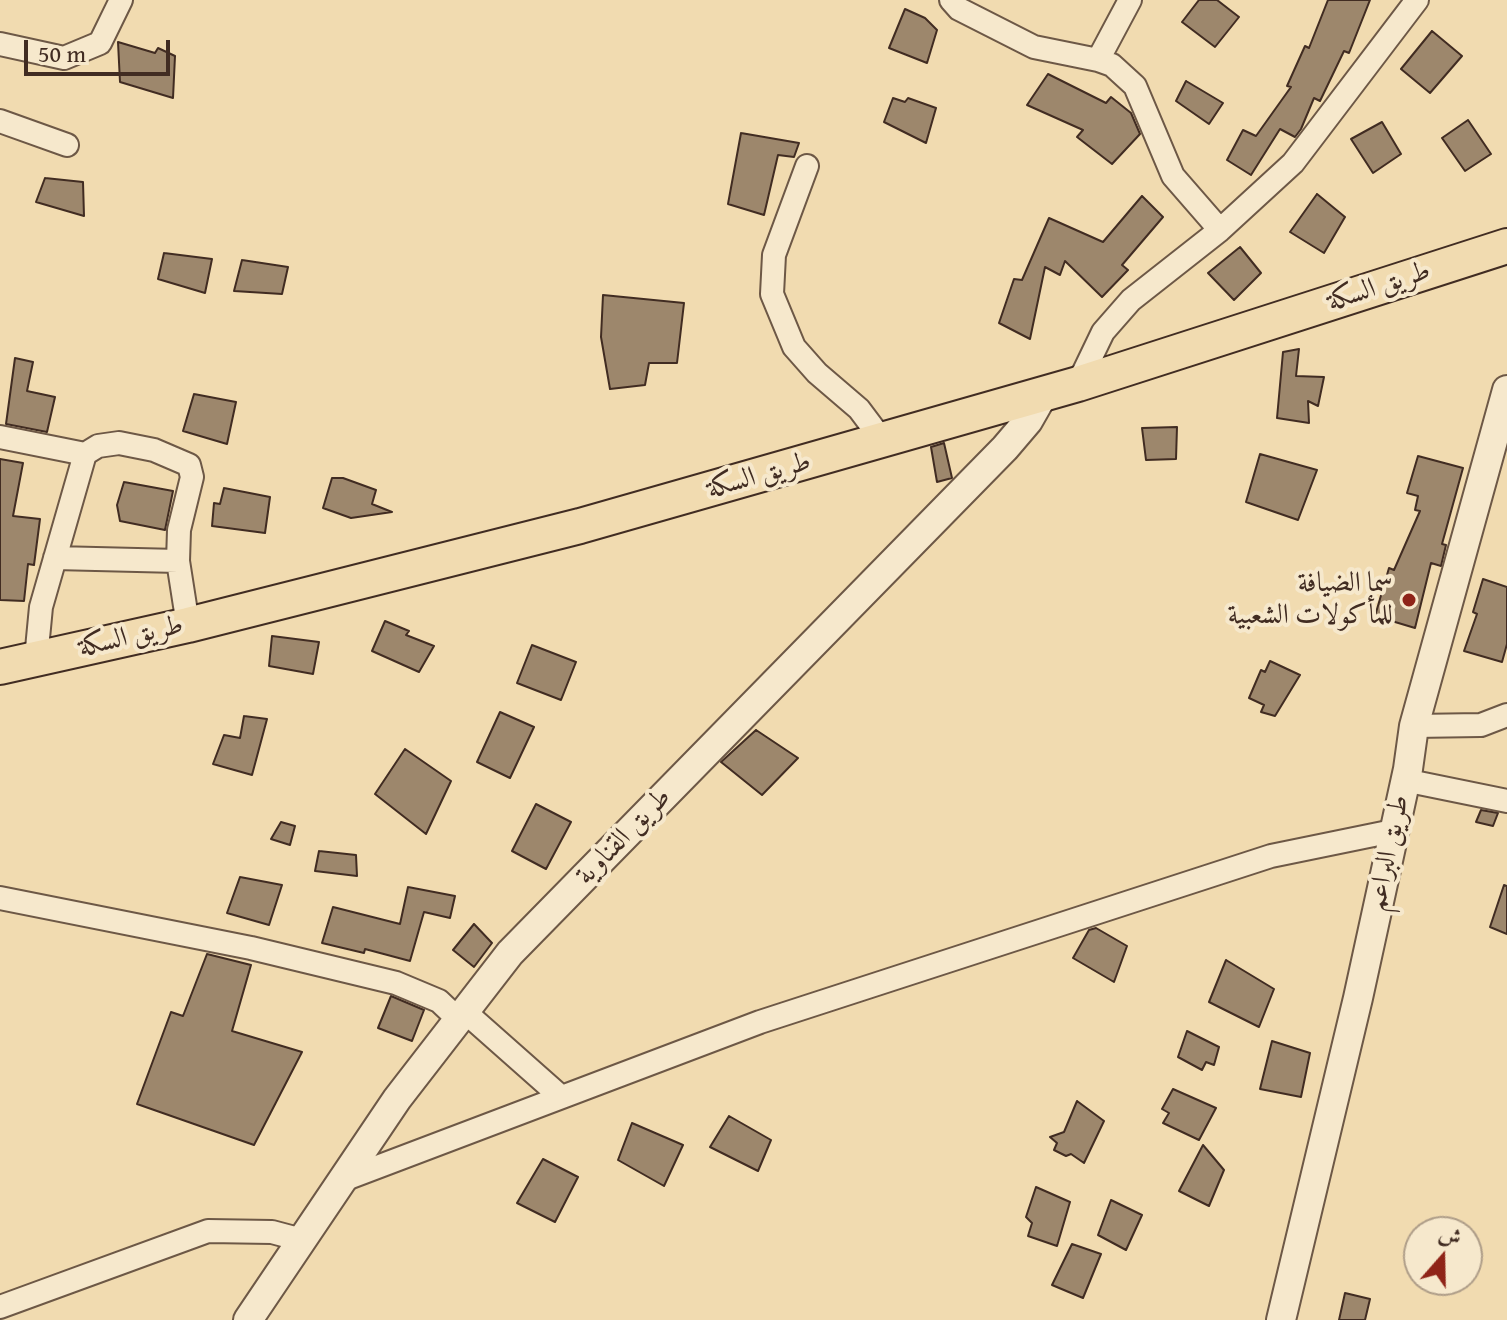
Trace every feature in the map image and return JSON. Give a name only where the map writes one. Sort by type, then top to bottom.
[{"type":"main road","name":"طريق السكة","points":[[0,667],[188,625],[580,526],[1078,384],[1507,246]]},
{"type":"street","points":[[0,44],[64,58],[100,43],[121,0]]},
{"type":"street","points":[[951,0],[959,9],[1034,47],[1112,65],[1135,86],[1173,176],[1220,230]]},
{"type":"street","points":[[1098,60],[1130,0]]},
{"type":"street","points":[[1078,384],[1103,332],[1131,300],[1220,230],[1293,163],[1417,0]]},
{"type":"street","points":[[0,121],[67,145]]},
{"type":"street","points":[[807,166],[774,255],[772,294],[794,347],[817,373],[859,409],[883,441]]},
{"type":"street","name":"طريق البراعم","points":[[1281,1320],[1358,998],[1414,726],[1507,390]]},
{"type":"street","name":"طريق القناوية","points":[[248,1320],[343,1180],[461,1015],[510,953],[1005,448],[1028,421],[1044,393]]},
{"type":"street","points":[[0,437],[85,454]]},
{"type":"street","points":[[36,659],[41,607],[85,454],[98,446],[119,443],[154,450],[189,465],[192,477],[179,530],[178,561],[188,625]]},
{"type":"street","points":[[55,558],[178,561]]},
{"type":"street","points":[[1414,726],[1481,725],[1507,715]]},
{"type":"street","points":[[1404,780],[1507,801]]},
{"type":"street","points":[[343,1180],[760,1022],[1271,856],[1393,831]]},
{"type":"street","points":[[0,898],[251,948],[396,983],[439,1001],[461,1015],[560,1096]]},
{"type":"street","points":[[0,1307],[208,1231],[272,1232],[302,1240]]},
{"type":"building","points":[[1199,0],[1217,0],[1239,17],[1215,47],[1182,22]]},
{"type":"building","points":[[1328,0],[1370,0],[1349,53],[1344,51],[1320,101],[1314,98],[1301,129],[1295,137],[1280,129],[1251,175],[1227,160],[1243,130],[1256,136],[1291,87],[1287,86],[1305,46],[1309,48]]},
{"type":"building","points":[[905,9],[925,18],[937,30],[927,63],[889,48]]},
{"type":"building","points":[[1432,31],[1462,56],[1430,93],[1401,69]]},
{"type":"building","points":[[118,42],[155,53],[158,48],[175,56],[173,98],[120,82]]},
{"type":"building","points":[[1048,74],[1106,103],[1111,97],[1131,113],[1140,134],[1112,164],[1077,137],[1083,130],[1027,105]]},
{"type":"building","points":[[1186,81],[1223,103],[1209,124],[1176,101]]},
{"type":"building","points":[[893,98],[905,102],[908,98],[936,108],[926,143],[884,122]]},
{"type":"building","points":[[1468,120],[1491,154],[1465,171],[1442,138]]},
{"type":"building","points":[[1382,122],[1401,154],[1373,173],[1351,139]]},
{"type":"building","points":[[741,133],[799,143],[794,157],[778,155],[764,215],[728,204]]},
{"type":"building","points":[[45,178],[83,182],[84,216],[36,202]]},
{"type":"building","points":[[1317,194],[1345,217],[1324,253],[1290,232]]},
{"type":"building","points":[[1142,196],[1163,217],[1122,265],[1128,270],[1102,297],[1065,261],[1060,275],[1045,267],[1030,339],[999,323],[1014,279],[1022,280],[1049,218],[1103,242]]},
{"type":"building","points":[[1240,247],[1261,273],[1234,300],[1208,273]]},
{"type":"building","points":[[164,253],[212,259],[205,293],[158,279]]},
{"type":"building","points":[[242,260],[288,267],[282,294],[234,291]]},
{"type":"building","points":[[603,295],[684,303],[677,363],[649,363],[645,385],[610,389],[601,337]]},
{"type":"building","points":[[1299,349],[1296,376],[1324,377],[1318,406],[1308,401],[1309,423],[1277,418],[1283,352]]},
{"type":"building","points":[[15,358],[33,362],[27,391],[55,397],[47,432],[6,424]]},
{"type":"building","points":[[194,394],[236,402],[227,444],[183,431]]},
{"type":"building","points":[[1177,427],[1176,459],[1146,460],[1142,428]]},
{"type":"building","points":[[944,443],[952,478],[937,482],[931,447]]},
{"type":"building","points":[[1260,454],[1317,470],[1298,520],[1246,502]]},
{"type":"building","points":[[1418,456],[1463,468],[1442,544],[1446,545],[1441,566],[1431,563],[1415,628],[1375,616],[1389,568],[1394,570],[1420,511],[1415,510],[1418,496],[1407,493]]},
{"type":"building","points":[[0,459],[23,463],[13,516],[40,519],[34,565],[28,564],[24,601],[0,600]]},
{"type":"building","points":[[332,478],[343,478],[376,490],[372,504],[392,512],[351,518],[323,508]]},
{"type":"building","points":[[124,482],[173,491],[165,530],[120,521],[117,505]]},
{"type":"building","points":[[224,488],[270,497],[265,533],[212,526],[214,503],[220,504]]},
{"type":"building","points":[[1483,579],[1507,587],[1507,644],[1502,662],[1464,651],[1477,614],[1473,612]]},
{"type":"building","points":[[385,621],[409,631],[406,635],[434,646],[419,672],[372,651]]},
{"type":"building","points":[[272,636],[319,642],[313,674],[269,666]]},
{"type":"building","points":[[532,645],[576,662],[561,700],[517,683]]},
{"type":"building","points":[[1270,661],[1300,675],[1275,716],[1261,712],[1264,705],[1249,698],[1261,670],[1265,672]]},
{"type":"building","points":[[500,712],[534,727],[510,778],[477,762]]},
{"type":"building","points":[[244,716],[267,719],[252,775],[213,764],[224,735],[240,738]]},
{"type":"building","points":[[756,730],[798,758],[762,795],[721,762]]},
{"type":"building","points":[[405,749],[451,781],[426,834],[375,794]]},
{"type":"building","points":[[536,804],[571,822],[546,869],[512,851]]},
{"type":"building","points":[[1481,810],[1498,813],[1493,826],[1476,822]]},
{"type":"building","points":[[281,822],[295,826],[290,845],[271,839]]},
{"type":"building","points":[[319,851],[356,855],[357,876],[315,871]]},
{"type":"building","points":[[240,877],[282,885],[269,925],[227,913]]},
{"type":"building","points":[[1504,885],[1507,886],[1507,934],[1490,927]]},
{"type":"building","points":[[408,887],[455,896],[450,918],[424,912],[410,961],[365,949],[364,953],[322,943],[333,907],[400,924]]},
{"type":"building","points":[[474,924],[492,943],[474,967],[453,950]]},
{"type":"building","points":[[1096,928],[1127,946],[1114,982],[1073,958],[1089,930]]},
{"type":"building","points":[[207,954],[251,965],[232,1031],[302,1052],[254,1145],[137,1104],[171,1012],[183,1016]]},
{"type":"building","points":[[1226,960],[1274,989],[1259,1027],[1209,1002]]},
{"type":"building","points":[[391,996],[424,1010],[412,1041],[378,1028]]},
{"type":"building","points":[[1187,1031],[1219,1047],[1214,1065],[1206,1062],[1202,1070],[1178,1057]]},
{"type":"building","points":[[1272,1041],[1310,1053],[1301,1097],[1260,1089]]},
{"type":"building","points":[[1173,1089],[1216,1108],[1199,1140],[1163,1123],[1169,1113],[1162,1109]]},
{"type":"building","points":[[1077,1101],[1104,1121],[1084,1163],[1071,1154],[1066,1156],[1054,1150],[1057,1143],[1050,1137],[1064,1132]]},
{"type":"building","points":[[729,1116],[771,1140],[758,1171],[710,1147]]},
{"type":"building","points":[[632,1123],[683,1145],[664,1186],[618,1160]]},
{"type":"building","points":[[1203,1145],[1224,1170],[1209,1206],[1179,1191]]},
{"type":"building","points":[[543,1159],[578,1177],[555,1222],[517,1203]]},
{"type":"building","points":[[1036,1187],[1070,1202],[1057,1246],[1028,1236],[1032,1223],[1026,1217]]},
{"type":"building","points":[[1111,1200],[1142,1215],[1126,1250],[1098,1235]]},
{"type":"building","points":[[1072,1244],[1101,1254],[1083,1298],[1052,1285]]},
{"type":"building","points":[[1345,1293],[1370,1299],[1365,1320],[1339,1320]]},
{"type":"place","name":"سما الضيافة للمأكولات الشعبية","points":[[1409,600]]}]
